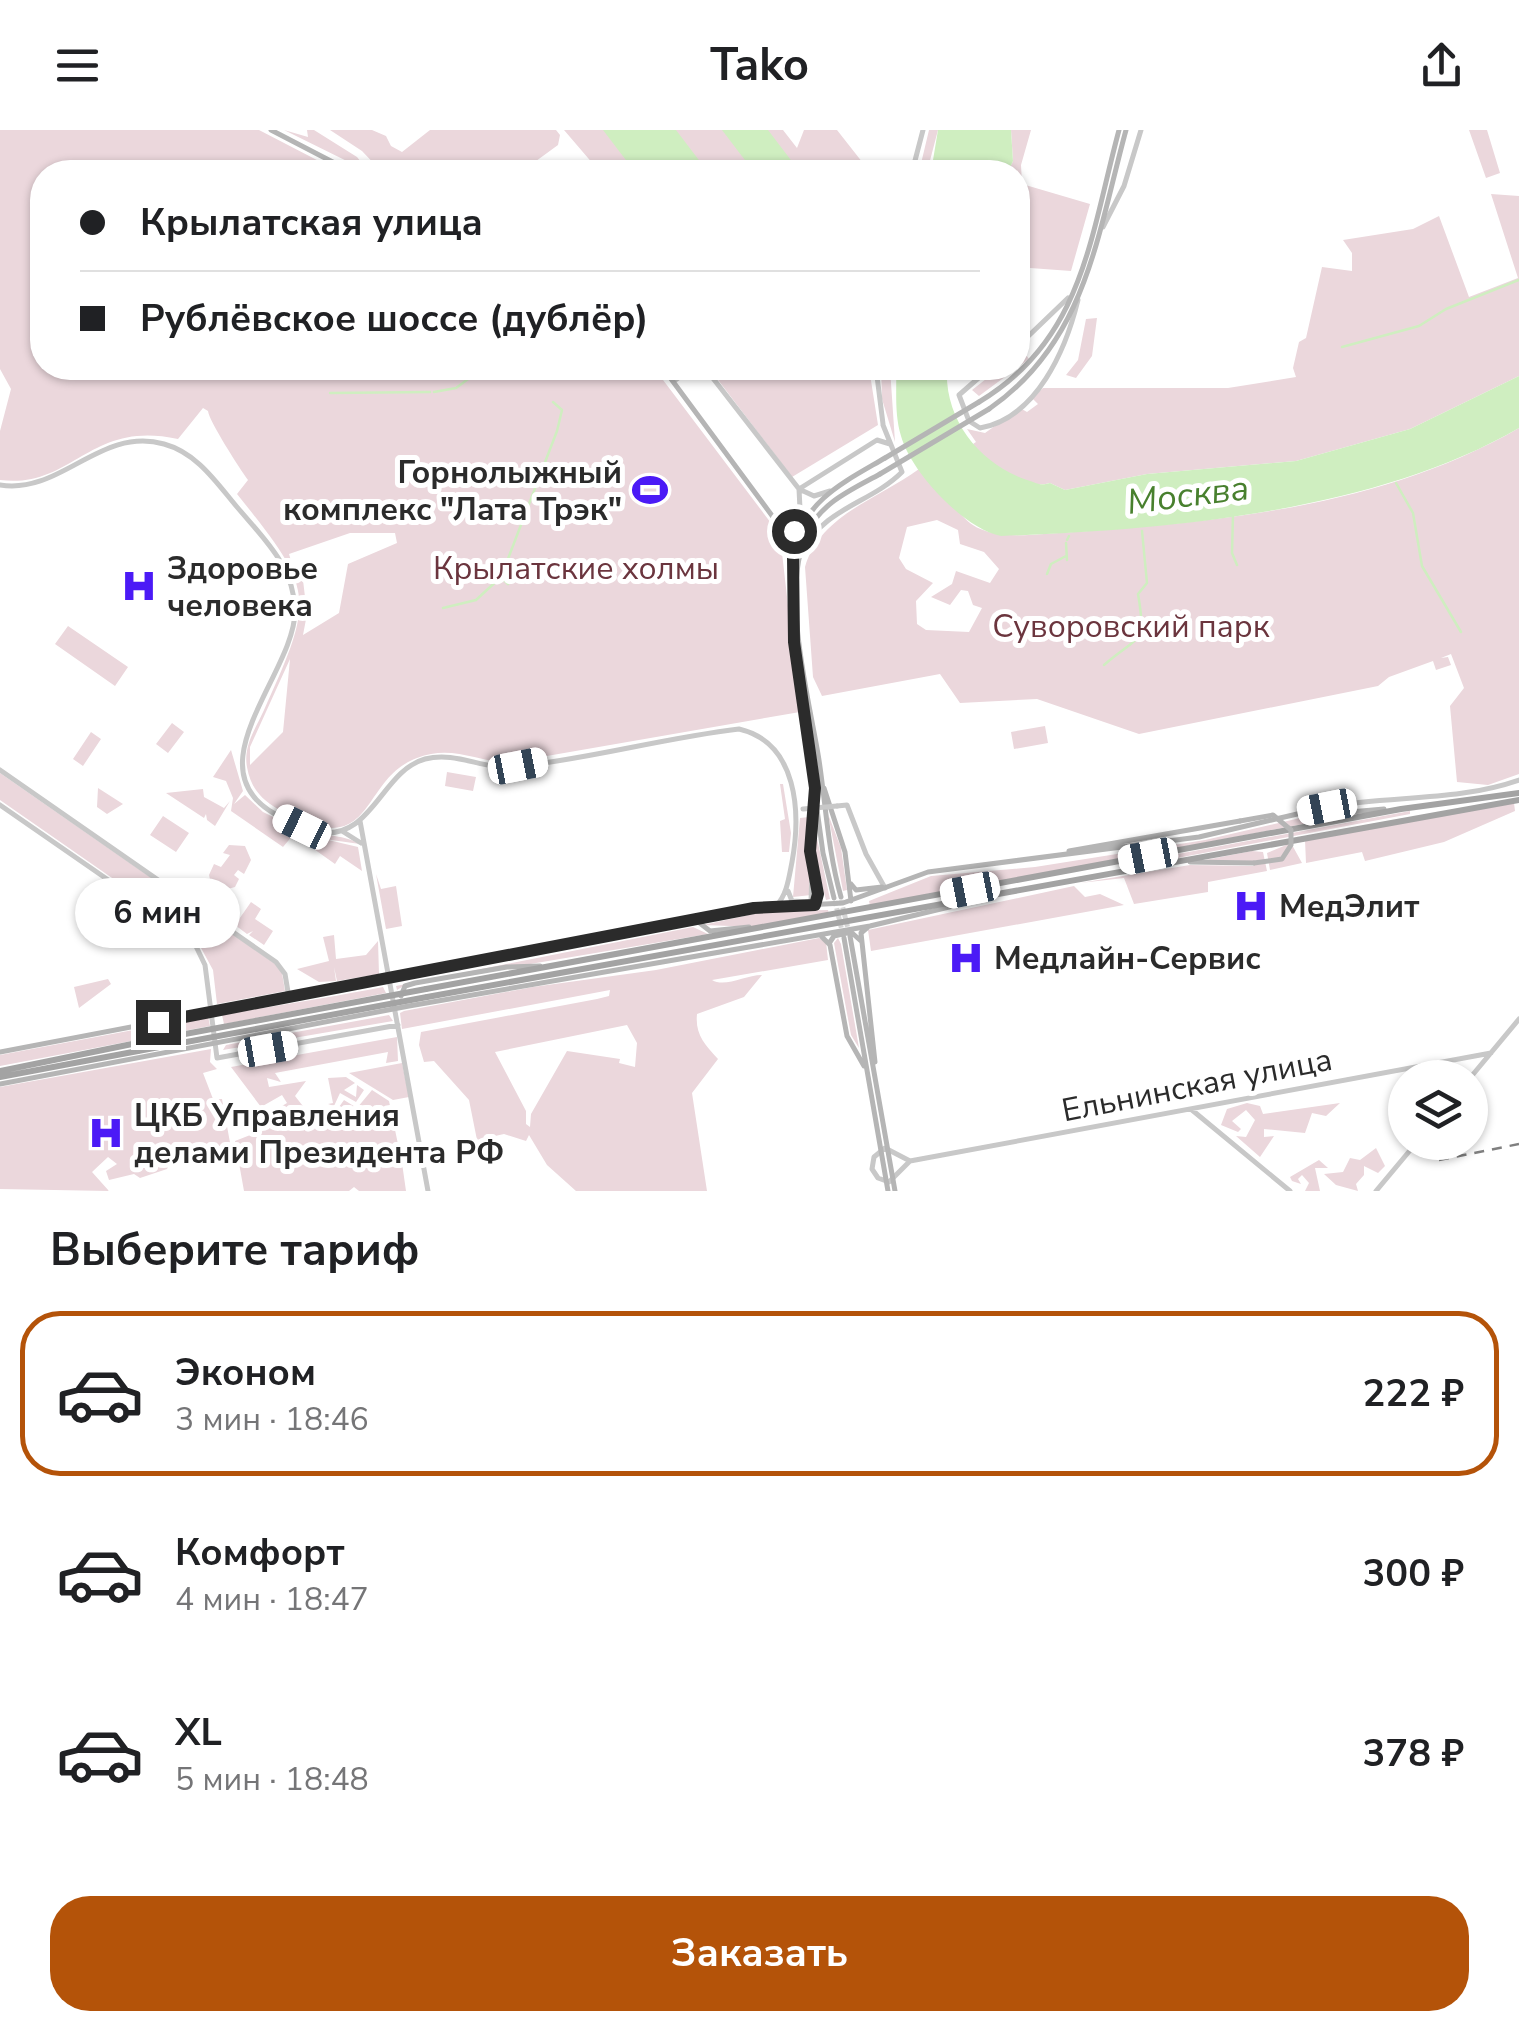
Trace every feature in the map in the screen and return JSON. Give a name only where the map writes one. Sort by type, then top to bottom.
[{"type":"main road","points":[[270,130],[329,160]]},
{"type":"main road","points":[[1030,374],[1042,364],[1078,300],[1123,130]]},
{"type":"main road","points":[[1030,365],[1061,323],[1123,130]]},
{"type":"main road","points":[[782,526],[791,531],[800,528],[830,491],[1012,380]]},
{"type":"main road","points":[[797,558],[809,529],[823,510],[989,409],[1023,380]]},
{"type":"main road","points":[[674,382],[782,526],[797,558],[801,642],[838,897],[822,853],[792,613],[797,558],[800,528]]},
{"type":"main road","points":[[820,766],[850,882],[851,902]]},
{"type":"main road","points":[[809,908],[816,903],[818,894],[812,862],[815,788]]},
{"type":"main road","points":[[0,1052],[776,906],[809,908],[851,902],[928,872],[1199,837],[1327,807],[1339,812],[1401,809],[1519,796]]},
{"type":"main road","points":[[427,993],[644,960],[1519,796]]},
{"type":"main road","points":[[0,1078],[137,1047],[552,966],[1401,809]]},
{"type":"main road","points":[[1057,856],[1084,847],[1172,836],[1266,815],[1278,817],[1291,830],[1290,850],[1278,861],[1172,862]]},
{"type":"main road","points":[[850,882],[856,890],[885,888]]},
{"type":"main road","points":[[0,1078],[671,963],[870,926],[989,896]]},
{"type":"main road","points":[[697,921],[710,931],[764,929]]},
{"type":"main road","points":[[870,926],[861,933],[861,941],[880,1150],[892,1191]]},
{"type":"main road","points":[[830,946],[834,936],[852,932],[861,941]]},
{"type":"main road","points":[[814,936],[826,938],[830,946],[849,1041],[868,1078]]},
{"type":"main road","points":[[876,1082],[846,937],[868,1078],[892,1151],[890,1182]]},
{"type":"main road","points":[[644,960],[671,963]]},
{"type":"main road","points":[[408,1006],[400,997],[407,985],[507,966],[552,966]]},
{"type":"street","points":[[915,160],[923,130]]},
{"type":"street","points":[[1094,248],[1124,186],[1141,130]]},
{"type":"street","points":[[1030,336],[1056,313],[1078,278]]},
{"type":"street","points":[[976,380],[959,395],[969,421],[980,428],[1019,406],[1042,383],[1062,351],[1078,300]]},
{"type":"street","points":[[714,380],[799,488],[814,496],[830,491]]},
{"type":"street","points":[[797,558],[819,526],[898,476],[902,467],[883,425],[877,380]]},
{"type":"street","points":[[877,440],[883,425]]},
{"type":"street","points":[[799,488],[877,440],[884,439],[892,448]]},
{"type":"street","points":[[0,484],[40,482],[124,442],[166,444],[197,462],[279,556],[293,590],[292,629],[242,750],[247,784],[260,803],[284,818],[314,831],[340,830],[360,821],[406,770],[426,759],[453,756],[510,767],[739,730],[760,736],[776,750],[789,774],[799,809],[789,875],[790,900],[810,902],[812,862]]},
{"type":"street","points":[[799,488],[800,528]]},
{"type":"street","points":[[0,770],[274,960],[286,974],[289,998]]},
{"type":"street","points":[[1327,807],[1386,797],[1468,795],[1519,780]]},
{"type":"street","points":[[0,805],[188,934],[202,954],[217,1058],[398,1024]]},
{"type":"street","points":[[799,809],[847,805],[866,854],[885,888]]},
{"type":"street","points":[[360,821],[428,1191]]},
{"type":"street","points":[[340,830],[356,836],[365,850]]},
{"type":"street","points":[[776,906],[789,875]]},
{"type":"street","points":[[1485,1060],[1519,1020]]},
{"type":"street","points":[[383,1028],[399,1038]]},
{"type":"street","name":"Ельнинская улица","points":[[910,1160],[1491,1053]]},
{"type":"street","points":[[1191,1109],[1290,1191]]},
{"type":"street","points":[[880,1150],[910,1160],[890,1182],[872,1168],[880,1150]]},
{"type":"street","points":[[892,1151],[900,1162],[899,1174]]},
{"type":"street","points":[[1376,1191],[1401,1160]]},
{"type":"green space","name":"Крылатские холмы","points":[[0,130],[259,130],[317,160],[30,160],[30,380],[663,380],[780,535],[800,712],[506,763],[451,753],[429,754],[398,769],[351,823],[335,828],[313,825],[264,799],[249,775],[246,759],[251,737],[292,642],[299,596],[281,553],[237,494],[248,480],[208,411],[203,408],[178,439],[148,435],[123,438],[46,475],[0,480],[0,431],[11,389],[0,369]],"holes":[[[350,533],[395,533],[397,543],[348,564],[339,613],[303,635],[307,614],[303,580],[295,574],[289,554]],[[290,659],[283,732],[250,765],[250,747]]]},
{"type":"green space","points":[[284,130],[308,137],[307,130],[314,130],[359,160],[345,160]]},
{"type":"green space","points":[[330,130],[372,130],[386,136],[391,146],[402,152],[430,130],[556,130],[560,135],[558,145],[537,160],[371,160]]},
{"type":"green space","points":[[564,130],[783,130],[797,148],[804,130],[837,130],[861,160],[590,160]]},
{"type":"green space","points":[[929,130],[938,130],[930,160],[922,160]]},
{"type":"green space","points":[[1011,130],[1031,130],[1022,160],[1013,160]]},
{"type":"green space","points":[[1469,130],[1487,130],[1500,173],[1486,178]]},
{"type":"green space","points":[[1030,186],[1090,204],[1071,271],[1030,268]]},
{"type":"green space","points":[[1491,194],[1519,196],[1519,376],[1410,429],[1296,461],[1147,474],[1065,490],[1007,474],[973,444],[976,442],[967,429],[985,433],[1020,408],[1027,412],[1038,404],[1032,398],[1043,388],[1228,388],[1296,377],[1293,368],[1299,342],[1306,338],[1322,267],[1352,271],[1352,253],[1343,240],[1413,229],[1439,216],[1469,297],[1518,278]]},
{"type":"green space","points":[[1097,318],[1092,356],[1076,378],[1066,375],[1078,360],[1086,319]]},
{"type":"green space","points":[[718,380],[871,380],[878,425],[792,477]]},
{"type":"green space","points":[[881,380],[891,380],[895,442],[882,399]]},
{"type":"green space","points":[[985,380],[1001,380],[979,396],[972,390]]},
{"type":"green space","name":"Суворовский парк","points":[[1519,428],[1519,774],[1488,785],[1457,782],[1450,706],[1464,688],[1451,654],[1441,658],[1448,657],[1451,665],[1436,670],[1433,661],[1389,677],[1378,686],[1139,734],[1037,699],[960,703],[940,674],[822,696],[813,677],[805,567],[813,549],[837,521],[919,469],[972,525],[985,531],[1029,535],[1154,526],[1281,509],[1404,479],[1463,457]],"holes":[[[937,520],[958,530],[960,544],[984,552],[999,569],[990,583],[956,571],[952,584],[931,597],[950,605],[961,590],[968,591],[973,605],[982,608],[969,632],[926,630],[917,624],[916,601],[933,583],[906,569],[899,558],[907,527]]]},
{"type":"green space","points":[[68,626],[128,667],[115,686],[55,644]]},
{"type":"green space","points":[[172,723],[184,732],[168,753],[156,744]]},
{"type":"green space","points":[[1045,726],[1048,743],[1014,749],[1011,732]]},
{"type":"green space","points":[[91,732],[101,739],[83,766],[73,759]]},
{"type":"green space","points":[[231,750],[243,791],[234,804],[245,795],[263,812],[298,829],[283,847],[231,811],[233,798],[226,781],[213,777]]},
{"type":"green space","points":[[447,772],[476,777],[473,791],[445,786]]},
{"type":"green space","points":[[0,773],[274,963],[282,973],[285,991],[217,1004],[213,970],[194,935],[0,800]]},
{"type":"green space","points":[[780,784],[791,833],[789,852],[782,852],[780,821],[785,819]]},
{"type":"green space","points":[[98,788],[123,804],[107,814],[97,807]]},
{"type":"green space","points":[[203,789],[204,797],[224,808],[230,801],[215,826],[206,814],[204,818],[166,793]]},
{"type":"green space","points":[[1514,803],[1515,811],[1444,842],[1365,861],[1362,852],[1306,863],[1305,840]]},
{"type":"green space","points":[[1410,811],[1130,867],[1129,863]]},
{"type":"green space","points":[[1326,812],[1367,812],[870,906],[869,901],[931,876],[1035,867],[1205,840]]},
{"type":"green space","points":[[828,814],[841,848],[847,890],[843,891]]},
{"type":"green space","points":[[163,816],[189,833],[176,852],[150,835]]},
{"type":"green space","points":[[809,817],[811,895],[793,897],[800,818]]},
{"type":"green space","points":[[815,829],[830,899],[826,900],[815,858]]},
{"type":"green space","points":[[301,831],[360,844],[324,839],[358,847],[362,871],[340,856],[335,864],[297,837]]},
{"type":"green space","points":[[1291,843],[1302,863],[1270,870],[1267,853]]},
{"type":"green space","points":[[229,845],[245,846],[251,860],[244,874],[238,870],[234,875],[239,879],[235,887],[221,891],[211,884],[209,875],[214,864],[221,867],[230,855],[223,853]]},
{"type":"green space","points":[[1263,852],[1267,871],[1208,882],[1208,892],[1134,904],[1124,878],[1080,883],[1190,865],[1254,866],[1254,861],[1200,861]]},
{"type":"green space","points":[[376,874],[381,889],[396,886],[402,926],[386,929]]},
{"type":"green space","points":[[1074,886],[1085,897],[1100,894],[1124,905],[871,951],[868,930]]},
{"type":"green space","points":[[251,902],[261,909],[255,919],[273,931],[264,945],[249,935],[253,931],[247,934],[235,925]]},
{"type":"green space","points":[[828,910],[829,914],[758,927],[703,925],[767,911]]},
{"type":"green space","points":[[693,927],[708,934],[405,985],[397,990],[396,986]]},
{"type":"green space","points":[[334,935],[336,959],[366,955],[378,941],[379,974],[337,981],[334,967],[336,981],[319,982],[297,969],[329,961],[323,937]]},
{"type":"green space","points":[[819,938],[826,942],[828,960],[712,980],[723,983],[762,975],[744,997],[697,1014],[701,1038],[718,1059],[692,1093],[707,1191],[576,1191],[547,1165],[529,1135],[526,1141],[504,1134],[477,1140],[469,1100],[434,1061],[424,1062],[419,1045],[421,1032],[597,999],[609,996],[610,990],[402,1029],[400,1013],[404,1011],[656,970]],"holes":[[[627,1025],[637,1043],[635,1067],[619,1063],[620,1059],[567,1051],[531,1114],[530,1127],[526,1124],[526,1111],[495,1052]]]},
{"type":"green space","points":[[838,938],[859,1048],[851,1035],[834,943]]},
{"type":"green space","points":[[108,979],[111,984],[79,1008],[74,987]]},
{"type":"green space","points":[[383,987],[386,993],[224,1024],[222,1015],[345,994]]},
{"type":"green space","points":[[389,1015],[393,1021],[223,1050],[226,1045]]},
{"type":"green space","points":[[208,1016],[210,1026],[0,1066],[0,1055]]},
{"type":"green space","points":[[397,1037],[398,1061],[386,1063],[388,1052],[275,1073],[281,1082],[267,1078],[269,1087],[306,1081],[295,1096],[310,1115],[299,1121],[291,1111],[301,1127],[329,1112],[334,1114],[344,1100],[357,1108],[372,1090],[389,1101],[399,1149],[406,1155],[402,1163],[406,1191],[359,1191],[354,1187],[349,1191],[244,1191],[235,1141],[266,1129],[265,1116],[287,1103],[282,1095],[261,1107],[231,1067]]},
{"type":"green space","name":"ЦКБ Управления делами Президента РФ","points":[[211,1049],[210,1062],[217,1069],[203,1073],[213,1099],[222,1099],[231,1148],[227,1152],[199,1150],[192,1166],[181,1158],[171,1161],[167,1169],[140,1178],[134,1174],[109,1180],[106,1171],[117,1164],[108,1157],[92,1172],[109,1191],[0,1189],[0,1087]]},
{"type":"green space","points":[[402,1063],[409,1097],[393,1100],[349,1073]]},
{"type":"green space","points":[[346,1077],[355,1083],[344,1090],[356,1097],[357,1085],[364,1090],[356,1102],[340,1093],[334,1106],[328,1104],[333,1103],[328,1078]]},
{"type":"green space","points":[[1247,1103],[1260,1106],[1263,1114],[1340,1103],[1326,1116],[1312,1113],[1305,1133],[1264,1129],[1264,1137],[1274,1136],[1260,1157],[1236,1136],[1246,1137],[1255,1120],[1246,1110],[1232,1121],[1241,1129],[1238,1132],[1221,1125],[1227,1109]]},
{"type":"green space","points":[[1376,1148],[1385,1166],[1378,1173],[1364,1166],[1364,1175],[1356,1184],[1358,1191],[1336,1185],[1324,1174],[1343,1172],[1350,1158],[1360,1160]]},
{"type":"green space","points":[[1319,1160],[1328,1168],[1315,1168],[1320,1191],[1305,1191],[1309,1183],[1302,1175],[1298,1179],[1301,1184],[1292,1181],[1290,1177]]},
{"type":"water","points":[[603,130],[676,130],[699,160],[626,160]]},
{"type":"water","points":[[722,130],[768,130],[791,160],[745,160]]},
{"type":"water","points":[[938,130],[1011,130],[1013,160],[933,160]]},
{"type":"water","name":"Москва","points":[[1519,376],[1519,428],[1462,457],[1400,479],[1335,498],[1268,511],[1065,533],[1001,536],[971,522],[941,497],[916,466],[899,427],[896,380],[948,380],[959,422],[980,451],[1010,473],[1065,490],[1147,474],[1296,461],[1410,429]]},
{"type":"waterway","points":[[1342,347],[1419,326],[1446,309],[1519,280]]},
{"type":"waterway","points":[[434,392],[456,388],[467,380]]},
{"type":"waterway","points":[[330,393],[430,392]]},
{"type":"waterway","points":[[508,584],[501,577],[557,431],[562,410],[553,402]]},
{"type":"waterway","points":[[1396,483],[1413,513],[1422,566],[1461,632]]},
{"type":"waterway","name":"Москва","points":[[1233,514],[1232,553],[1237,565]]},
{"type":"waterway","name":"Москва","points":[[1104,665],[1141,631],[1138,594],[1147,583],[1142,531]]},
{"type":"waterway","points":[[1067,540],[1069,536]]},
{"type":"waterway","points":[[1066,543],[1067,560]]},
{"type":"waterway","points":[[1047,574],[1051,564],[1066,556]]},
{"type":"waterway","points":[[443,608],[476,600],[501,577]]},
{"type":"tunnel","points":[[841,900],[849,933]]},
{"type":"tunnel","points":[[835,901],[843,935]]},
{"type":"railway","points":[[1488,1150],[1519,1144]]},
{"type":"place","name":"Горнолыжный комплекс \"Лата Трэк\"","points":[[650,490]]},
{"type":"place","name":"Здоровье человека","points":[[139,586]]},
{"type":"place","name":"МедЭлит","points":[[1251,906]]},
{"type":"place","name":"Медлайн-Сервис","points":[[966,958]]},
{"type":"place","name":"ЦКБ Управления делами Президента РФ","points":[[106,1133]]},
{"type":"route","points":[[158,1022],[754,908],[815,905],[818,894],[810,851],[815,788],[794,642],[790,599],[793,556],[782,526],[794,531]]}]
